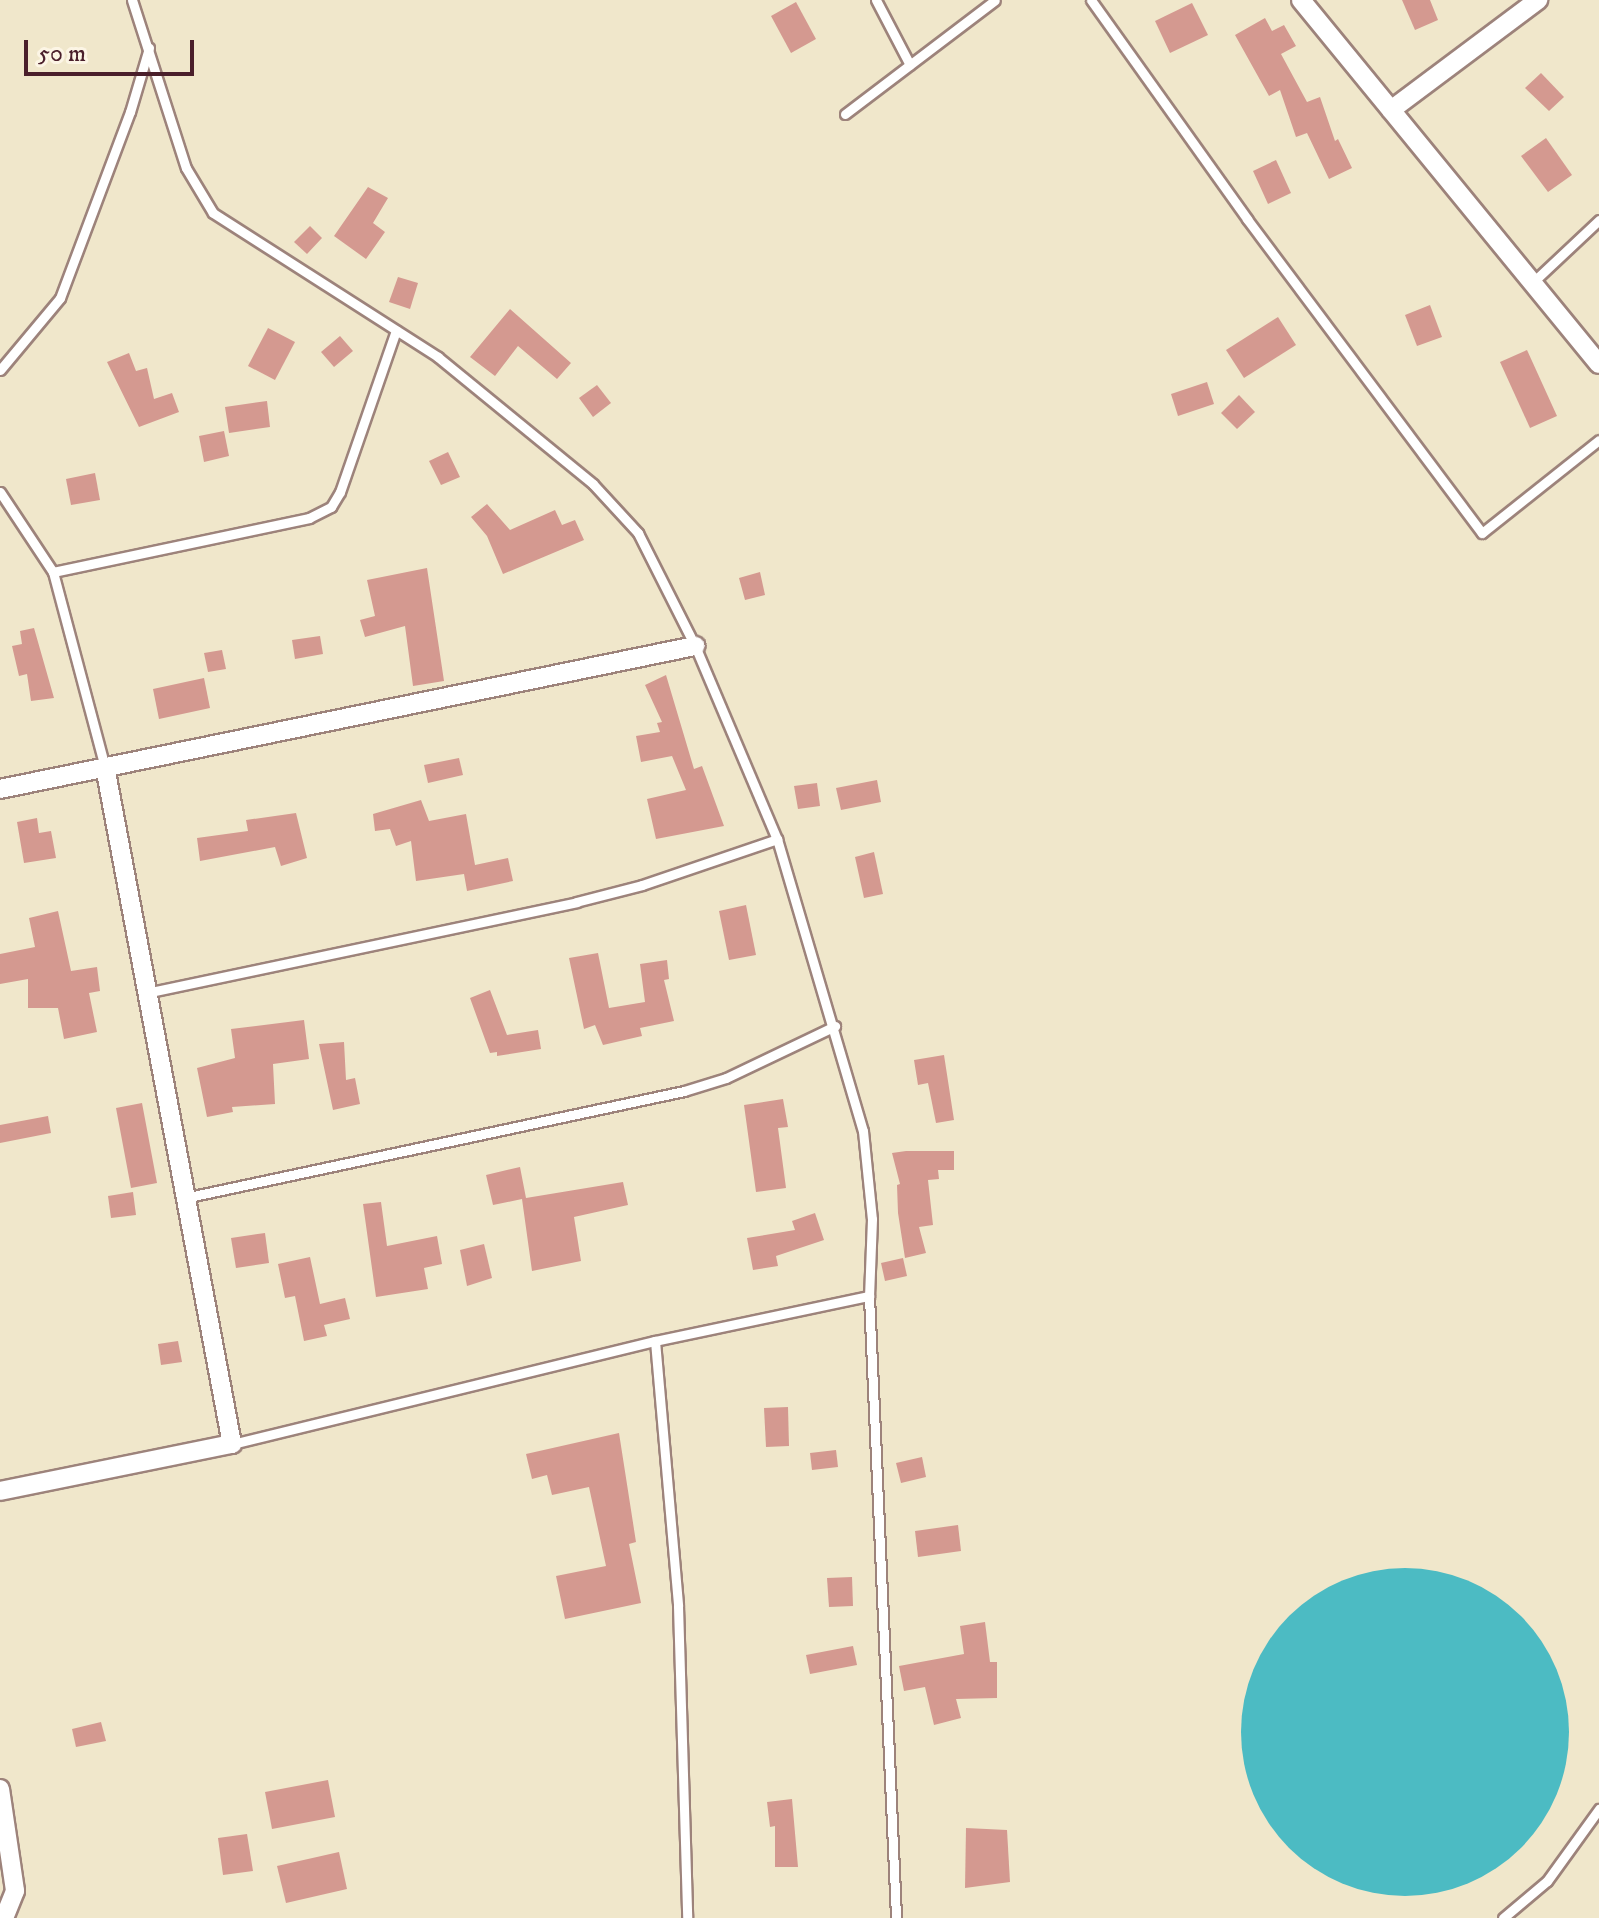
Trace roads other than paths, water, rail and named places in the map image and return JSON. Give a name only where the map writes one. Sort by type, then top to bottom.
[{"type":"street","points":[[1301,0],[1599,364]]},
{"type":"street","points":[[1391,110],[1538,0]]},
{"type":"street","points":[[0,789],[695,646]]},
{"type":"street","points":[[0,1491],[232,1444],[105,767]]},
{"type":"street","points":[[0,1789],[15,1891],[4,1918]]},
{"type":"lane","points":[[132,0],[186,168],[213,213],[438,357],[593,484],[638,533],[695,646],[777,839],[835,1026],[863,1131],[872,1219],[869,1296],[896,1918]]},
{"type":"lane","points":[[876,0],[910,65]]},
{"type":"lane","points":[[845,114],[995,0]]},
{"type":"lane","points":[[1091,0],[1247,219],[1482,533],[1599,440]]},
{"type":"lane","points":[[0,370],[60,298],[130,112],[149,48]]},
{"type":"lane","points":[[1532,283],[1599,220]]},
{"type":"lane","points":[[53,572],[309,518],[331,507],[340,492],[396,330]]},
{"type":"lane","points":[[0,492],[53,572],[105,767]]},
{"type":"lane","points":[[146,993],[576,902],[642,885],[777,839]]},
{"type":"lane","points":[[184,1198],[684,1091],[726,1078],[835,1026]]},
{"type":"lane","points":[[232,1444],[655,1341],[869,1296]]},
{"type":"lane","points":[[655,1341],[678,1606],[687,1918]]},
{"type":"lane","points":[[1503,1918],[1547,1881],[1599,1809]]},
{"type":"water","points":[[1405,1568],[1437,1571],[1468,1581],[1496,1596],[1521,1616],[1541,1641],[1556,1669],[1566,1700],[1569,1732],[1566,1764],[1556,1795],[1541,1823],[1521,1848],[1496,1868],[1468,1883],[1437,1893],[1405,1896],[1373,1893],[1342,1883],[1314,1868],[1289,1848],[1269,1823],[1254,1795],[1244,1764],[1241,1732],[1244,1700],[1254,1669],[1269,1641],[1289,1616],[1314,1596],[1342,1581],[1373,1571]]}]
